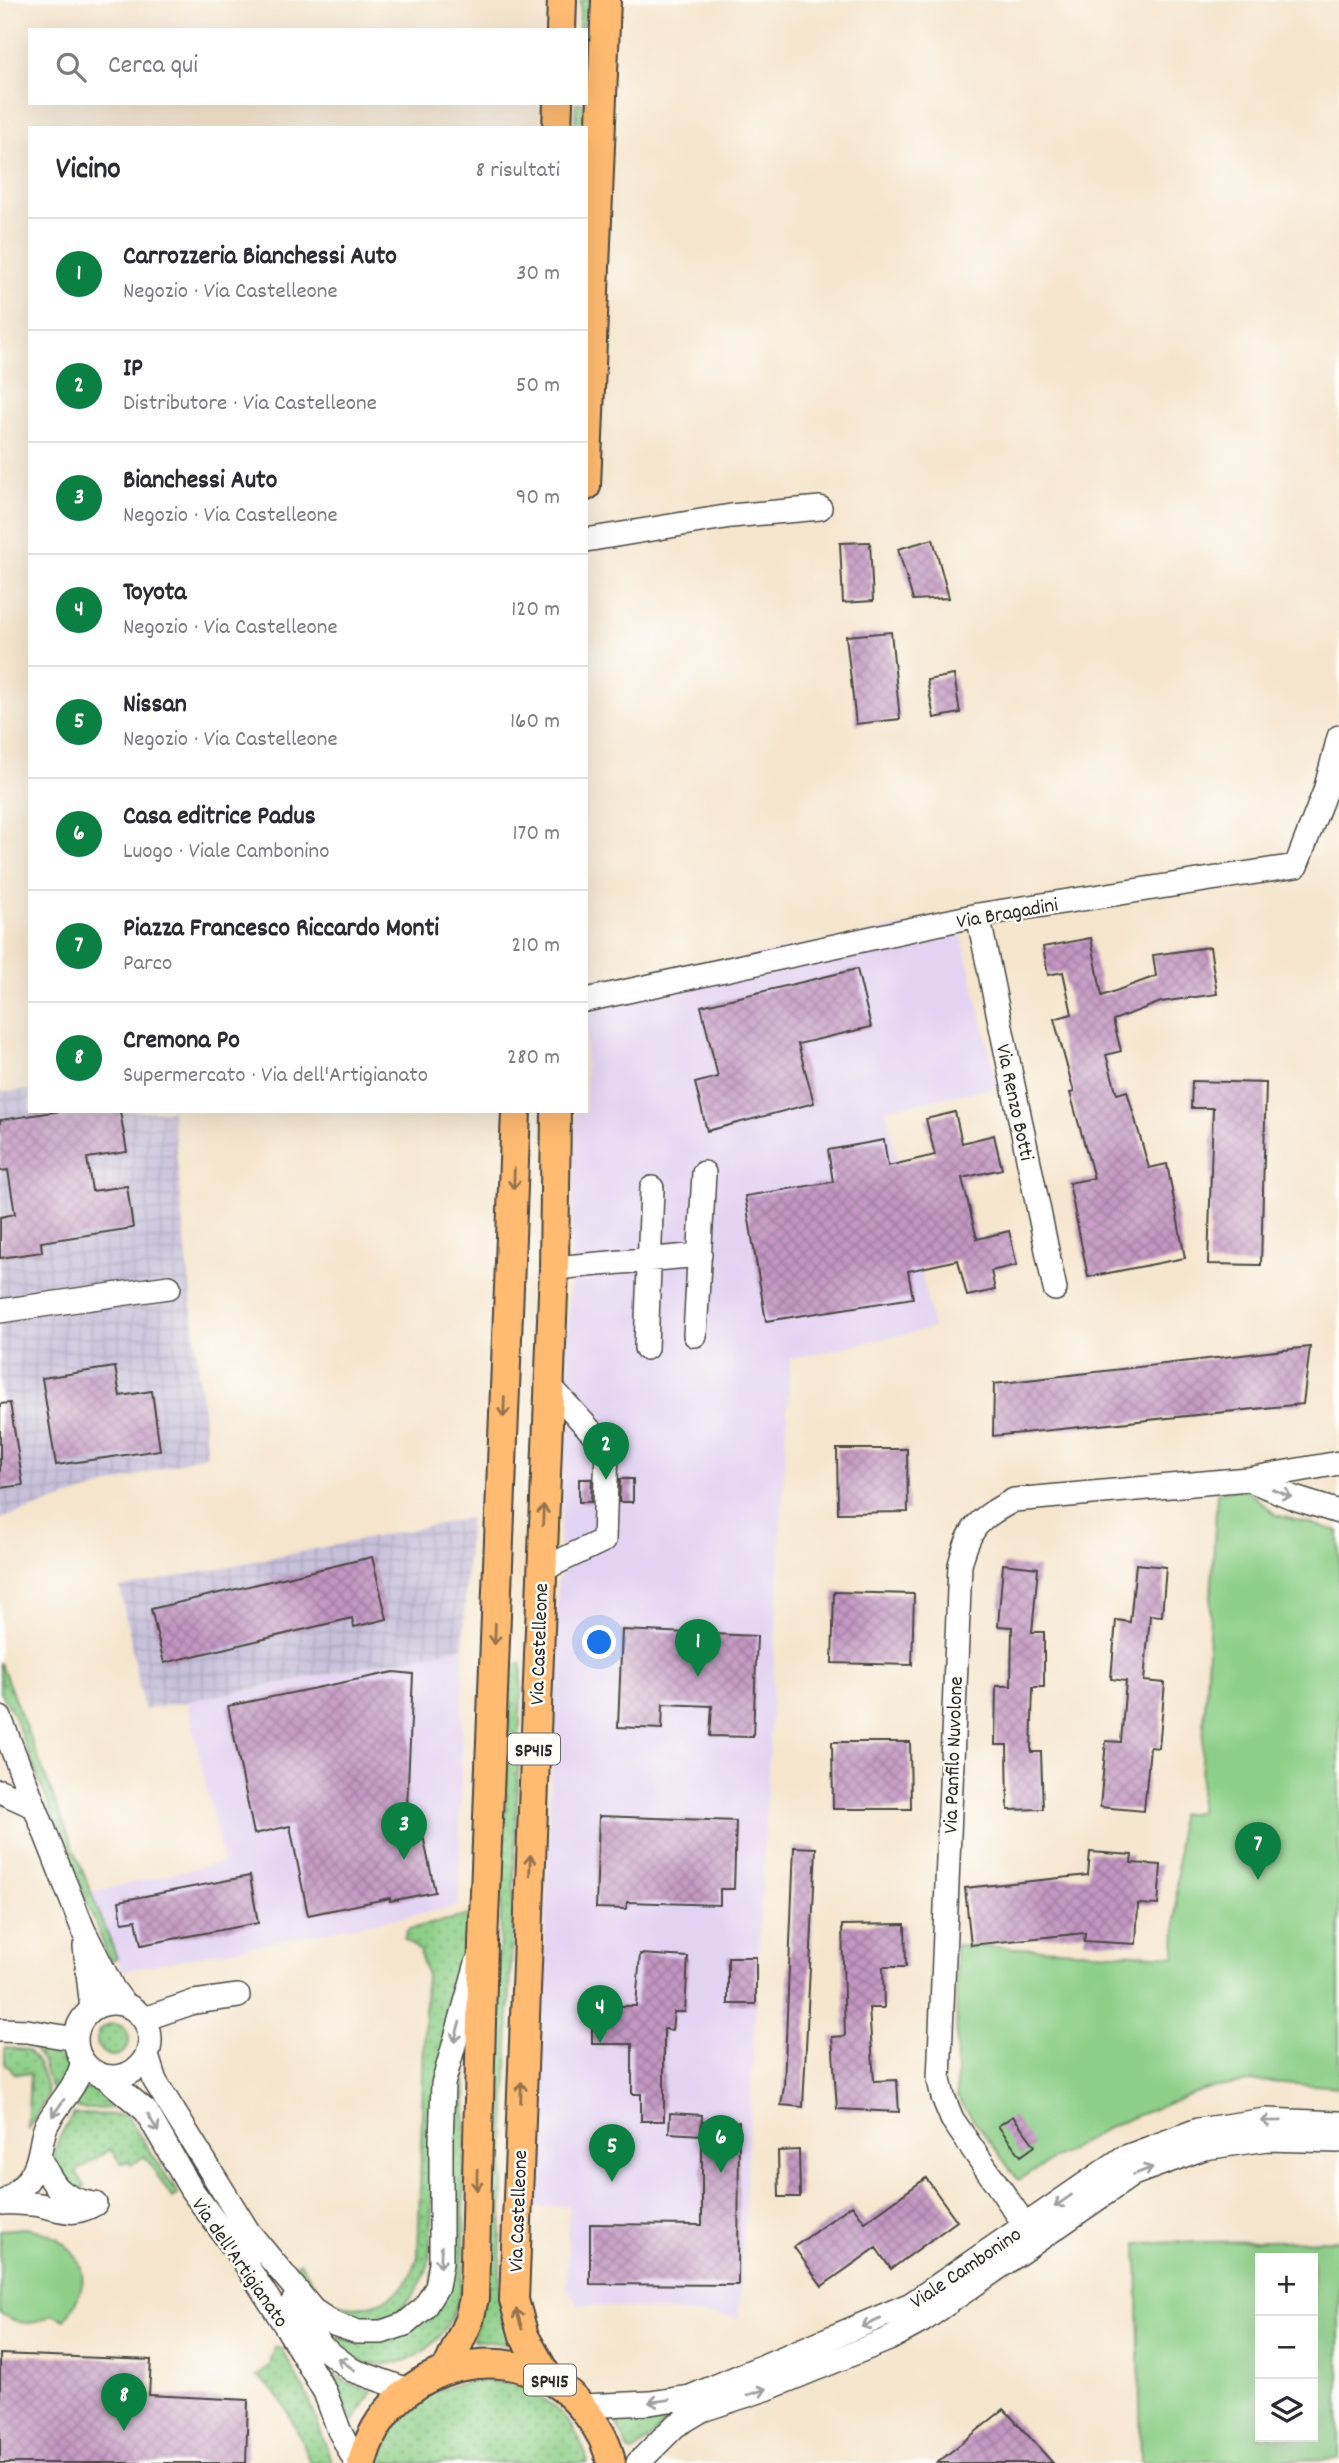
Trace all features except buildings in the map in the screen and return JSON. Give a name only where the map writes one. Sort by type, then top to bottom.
[{"type":"main road","points":[[561,28],[562,0]]},
{"type":"main road","points":[[588,437],[606,0]]},
{"type":"main road","points":[[556,126],[558,105]]},
{"type":"main road","name":"Via Castelleone","points":[[447,2369],[469,2320],[474,2298],[483,1943],[516,1113]]},
{"type":"main road","name":"Via Castelleone","points":[[549,2380],[524,2336],[514,2300],[554,1268],[556,1113]]},
{"type":"main road","name":"SP415","points":[[362,2463],[372,2434],[382,2417],[408,2390],[447,2369],[468,2365],[510,2365],[549,2380],[567,2391],[599,2430],[611,2463]]},
{"type":"street","points":[[588,540],[731,516],[820,508]]},
{"type":"street","name":"Via Bragadini","points":[[588,1000],[978,915],[1296,866],[1325,791],[1339,737]]},
{"type":"street","name":"Via Renzo Botti","points":[[978,915],[1055,1289]]},
{"type":"street","points":[[695,1335],[704,1173]]},
{"type":"street","points":[[646,1348],[652,1188]]},
{"type":"street","points":[[554,1268],[700,1255]]},
{"type":"street","points":[[0,1311],[169,1287]]},
{"type":"street","points":[[541,1570],[604,1540],[607,1449],[549,1385]]},
{"type":"street","name":"Via Panfilo Nuvolone","points":[[1031,2234],[952,2119],[939,2080],[960,1564],[967,1538],[985,1516],[1014,1500],[1248,1479],[1339,1463]]},
{"type":"street","name":"Via Panfilo Nuvolone","points":[[1248,1479],[1294,1498],[1339,1512]]},
{"type":"street","points":[[0,1718],[83,1929],[113,1990],[125,2005]]},
{"type":"street","points":[[0,1791],[35,1807]]},
{"type":"street","points":[[0,2030],[27,2031],[82,2025],[114,2003],[125,2005],[136,2010],[147,2025],[151,2043],[140,2066],[130,2074],[104,2076],[92,2071],[77,2051],[82,2025],[83,1929]]},
{"type":"street","points":[[246,2229],[313,2310],[334,2324],[358,2332],[382,2332],[405,2324],[424,2308],[437,2287],[442,2263],[440,2156],[443,2084],[483,1943]]},
{"type":"street","points":[[147,2025],[194,2002],[238,1996]]},
{"type":"street","points":[[147,2056],[155,2081],[322,2347],[352,2370],[408,2390]]},
{"type":"street","points":[[2,2202],[30,2179],[39,2157],[47,2124],[78,2080],[83,2062]]},
{"type":"street","name":"Via dell'Artigianato","points":[[104,2076],[146,2111],[197,2199],[245,2263],[288,2328],[325,2392],[339,2430],[356,2463]]},
{"type":"street","name":"Viale Cambonino","points":[[638,2463],[675,2426],[702,2410],[766,2389],[889,2339],[922,2321],[1123,2158],[1198,2130],[1266,2120],[1339,2123]]},
{"type":"street","name":"Viale Cambonino","points":[[582,2406],[650,2403],[690,2397],[911,2304],[1133,2174],[1204,2148],[1268,2139],[1339,2141]]},
{"type":"street","points":[[2,2202],[40,2205],[59,2212],[78,2212],[95,2204],[76,2201],[61,2193],[39,2157]]},
{"type":"shaded area","points":[[957,916],[998,1087],[886,1109],[933,1328],[790,1359],[739,2318],[578,2304],[566,2288],[569,2206],[535,2207],[576,1113],[588,1113],[588,985],[591,988]]},
{"type":"shaded area","points":[[28,1090],[28,1113],[172,1113],[207,1454],[0,1519],[0,1092]]},
{"type":"shaded area","points":[[469,1518],[463,1647],[144,1710],[120,1588]]},
{"type":"shaded area","points":[[463,1647],[459,1906],[122,1971],[92,1892],[223,1862],[187,1702]]},
{"type":"green space","points":[[581,0],[593,0],[588,126],[575,126],[576,105],[588,105],[588,28],[579,28]]},
{"type":"green space","points":[[1246,1489],[1276,1515],[1339,1531],[1339,2087],[1255,2081],[1205,2089],[1110,2126],[1018,2180],[957,2097],[956,1945],[1175,1956],[1179,1814],[1199,1812],[1217,1492]]},
{"type":"green space","points":[[0,1662],[117,1958],[110,1961],[12,1711],[0,1693]]},
{"type":"green space","points":[[511,1664],[522,1664],[499,2292],[510,2341],[506,2344],[473,2340],[486,2289]]},
{"type":"green space","points":[[474,1914],[473,1949],[438,2080],[429,2262],[424,2277],[408,2302],[385,2317],[357,2320],[331,2312],[321,2306],[291,2267],[300,2262],[322,2294],[331,2301],[354,2307],[377,2303],[398,2291],[408,2280],[418,2258],[426,1972],[419,1950],[404,1938],[408,1929]]},
{"type":"green space","points":[[113,2024],[124,2029],[129,2040],[124,2051],[113,2056],[102,2051],[97,2040],[102,2029]]},
{"type":"green space","points":[[28,2045],[55,2048],[67,2061],[71,2069],[56,2094],[40,2058]]},
{"type":"green space","points":[[5,2048],[27,2050],[39,2065],[45,2083],[48,2096],[27,2130],[30,2074],[13,2073],[5,2065]]},
{"type":"green space","points":[[466,2063],[464,2260],[455,2309],[443,2332],[423,2352],[407,2360],[388,2364],[360,2361],[336,2347],[324,2333],[355,2342],[428,2312],[457,2090],[461,2068]]},
{"type":"green space","points":[[88,2088],[109,2095],[142,2121],[153,2145],[137,2119],[128,2111],[73,2106]]},
{"type":"green space","points":[[73,2114],[126,2115],[178,2194],[172,2198],[145,2156],[131,2165],[128,2162],[121,2163],[110,2149],[76,2172],[85,2186],[78,2190],[66,2182],[56,2168],[55,2152],[60,2136]]},
{"type":"green space","points":[[25,2228],[56,2238],[66,2245],[79,2262],[82,2273],[81,2290],[65,2320],[52,2314],[39,2321],[26,2323],[0,2313],[0,2230]]},
{"type":"green space","points":[[1339,2240],[1339,2459],[1141,2462],[1137,2243]]},
{"type":"green space","points":[[275,2347],[282,2349],[310,2402],[332,2463],[310,2463],[283,2404],[267,2384],[257,2377],[270,2365]]},
{"type":"green space","points":[[330,2372],[353,2385],[372,2391],[354,2421],[351,2419]]},
{"type":"green space","points":[[474,2381],[503,2383],[521,2388],[547,2402],[569,2423],[584,2449],[588,2463],[378,2463],[393,2431],[416,2405],[436,2391]]},
{"type":"green space","points":[[683,2407],[636,2451],[631,2452],[613,2415]]},
{"type":"place","name":"IP","points":[[606,1480]]},
{"type":"place","name":"Carrozzeria Bianchessi Auto","points":[[698,1677]]},
{"type":"place","name":"Bianchessi Auto","points":[[404,1860]]},
{"type":"place","name":"Piazza Francesco Riccardo Monti","points":[[1258,1880]]},
{"type":"place","name":"Toyota","points":[[600,2043]]},
{"type":"place","name":"Casa editrice Padus","points":[[721,2173]]},
{"type":"place","name":"Nissan","points":[[612,2182]]},
{"type":"place","name":"Cremona Po","points":[[124,2431]]}]
